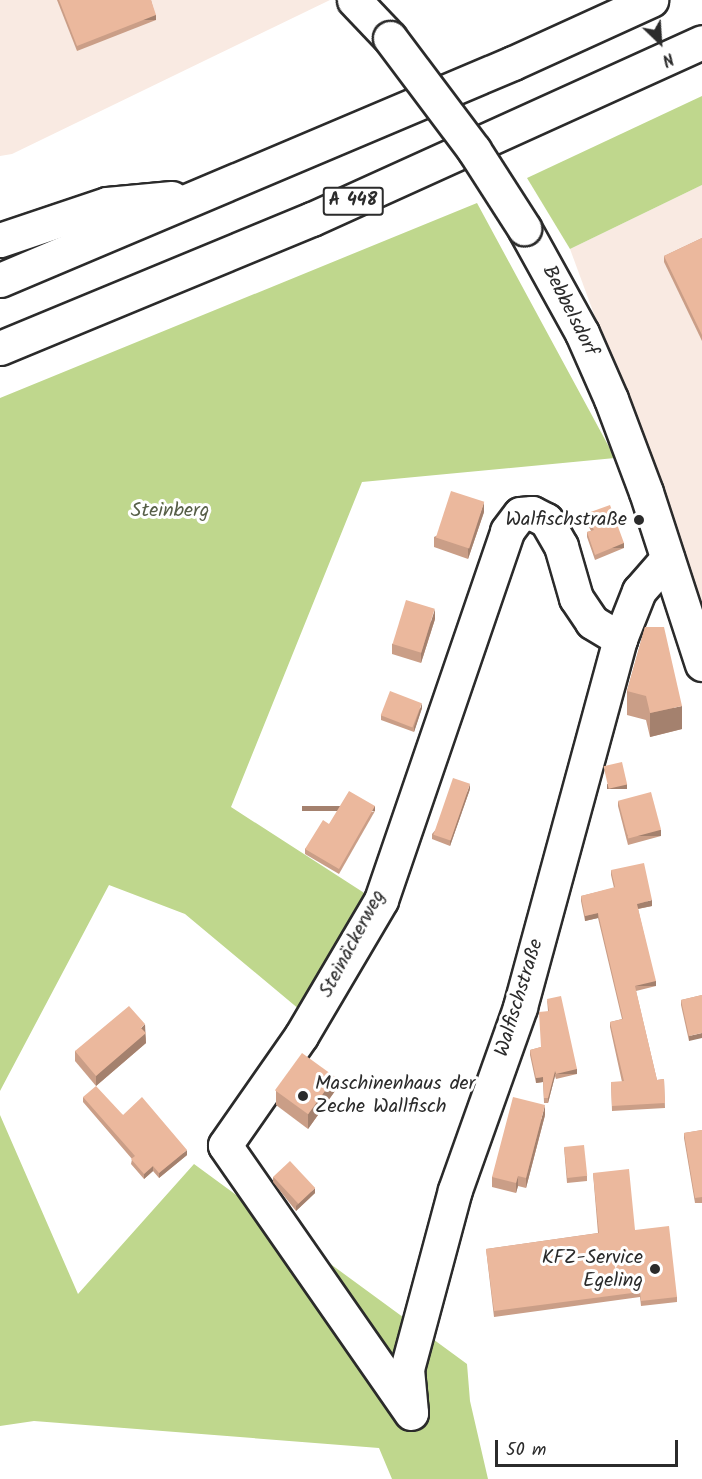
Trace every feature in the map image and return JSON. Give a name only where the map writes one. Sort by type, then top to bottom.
[{"type":"main road","name":"Bebbelsdorf","points":[[354,0],[390,38],[474,150],[524,228],[596,365],[667,559],[702,664]]},
{"type":"main road","points":[[0,280],[204,195],[651,0]]},
{"type":"main road","name":"A 448","points":[[0,348],[312,219],[702,42]]},
{"type":"main road","points":[[0,240],[107,204],[204,195]]},
{"type":"main road","name":"Steinäckerweg","points":[[411,1413],[225,1145],[302,1036],[381,900],[507,531],[520,513],[532,513],[546,520],[561,546],[576,598],[592,622],[620,639]]},
{"type":"main road","name":"Walfischstraße","points":[[411,1413],[407,1369],[452,1202],[520,1007],[620,639],[639,591],[667,559]]},
{"type":"shaded area","points":[[0,0],[330,0],[12,154],[0,156]]},
{"type":"shaded area","points":[[702,185],[702,607],[570,249]]},
{"type":"green space","points":[[702,96],[702,185],[570,249],[527,178]]},
{"type":"green space","name":"Steinberg","points":[[477,203],[615,458],[362,482],[231,807],[372,898],[306,1015],[185,914],[109,885],[0,1091],[0,398]]},
{"type":"green space","points":[[0,1115],[78,1294],[194,1164],[467,1364],[470,1401],[488,1479],[392,1479],[379,1448],[34,1421],[0,1426]]},
{"type":"building","points":[[59,0],[151,0],[156,15],[77,46]]},
{"type":"building","points":[[702,238],[702,335],[664,256]]},
{"type":"building","points":[[451,491],[484,502],[469,548],[436,538]]},
{"type":"building","points":[[610,505],[624,543],[595,555],[587,532],[594,530],[585,514]]},
{"type":"building","points":[[406,600],[435,609],[421,653],[393,644]]},
{"type":"building","points":[[645,627],[664,627],[682,706],[650,713],[646,696],[627,691]]},
{"type":"building","points":[[390,691],[422,703],[412,727],[381,715]]},
{"type":"building","points":[[622,762],[627,784],[609,789],[603,766]]},
{"type":"building","points":[[453,778],[470,784],[450,841],[433,835]]},
{"type":"building","points":[[349,791],[375,806],[339,869],[305,849],[323,820],[329,824]]},
{"type":"building","points":[[651,792],[661,830],[628,838],[618,801]]},
{"type":"building","points":[[644,863],[652,900],[637,904],[656,981],[635,986],[657,1080],[664,1079],[665,1103],[612,1106],[611,1082],[624,1081],[610,1022],[623,1019],[598,913],[585,916],[581,896],[615,887],[611,870]]},
{"type":"building","points":[[702,995],[702,1033],[689,1036],[681,1000]]},
{"type":"building","points":[[561,996],[577,1069],[556,1074],[555,1071],[548,1098],[544,1098],[543,1077],[536,1078],[530,1050],[541,1047],[539,1012],[549,1011],[547,999]]},
{"type":"building","points":[[129,1006],[145,1024],[141,1028],[146,1033],[96,1076],[75,1051]]},
{"type":"building","name":"Maschinenhaus der Zeche Wallfisch","points":[[302,1053],[335,1077],[308,1114],[275,1090]]},
{"type":"building","points":[[96,1086],[123,1115],[142,1097],[187,1150],[159,1173],[153,1166],[144,1174],[131,1159],[135,1156],[83,1097]]},
{"type":"building","points":[[513,1097],[545,1105],[526,1178],[518,1176],[516,1183],[492,1177]]},
{"type":"building","points":[[702,1130],[702,1197],[695,1198],[684,1133]]},
{"type":"building","points":[[584,1145],[587,1176],[567,1178],[564,1147]]},
{"type":"building","points":[[290,1161],[315,1188],[298,1204],[273,1177]]},
{"type":"building","points":[[629,1169],[635,1230],[669,1226],[677,1297],[641,1301],[640,1292],[494,1311],[486,1249],[599,1233],[593,1173]]},
{"type":"place","name":"Walfischstraße","points":[[639,520]]},
{"type":"place","name":"Maschinenhaus der Zeche Wallfisch","points":[[303,1096]]},
{"type":"place","name":"KFZ-Service Egeling","points":[[655,1269]]}]
